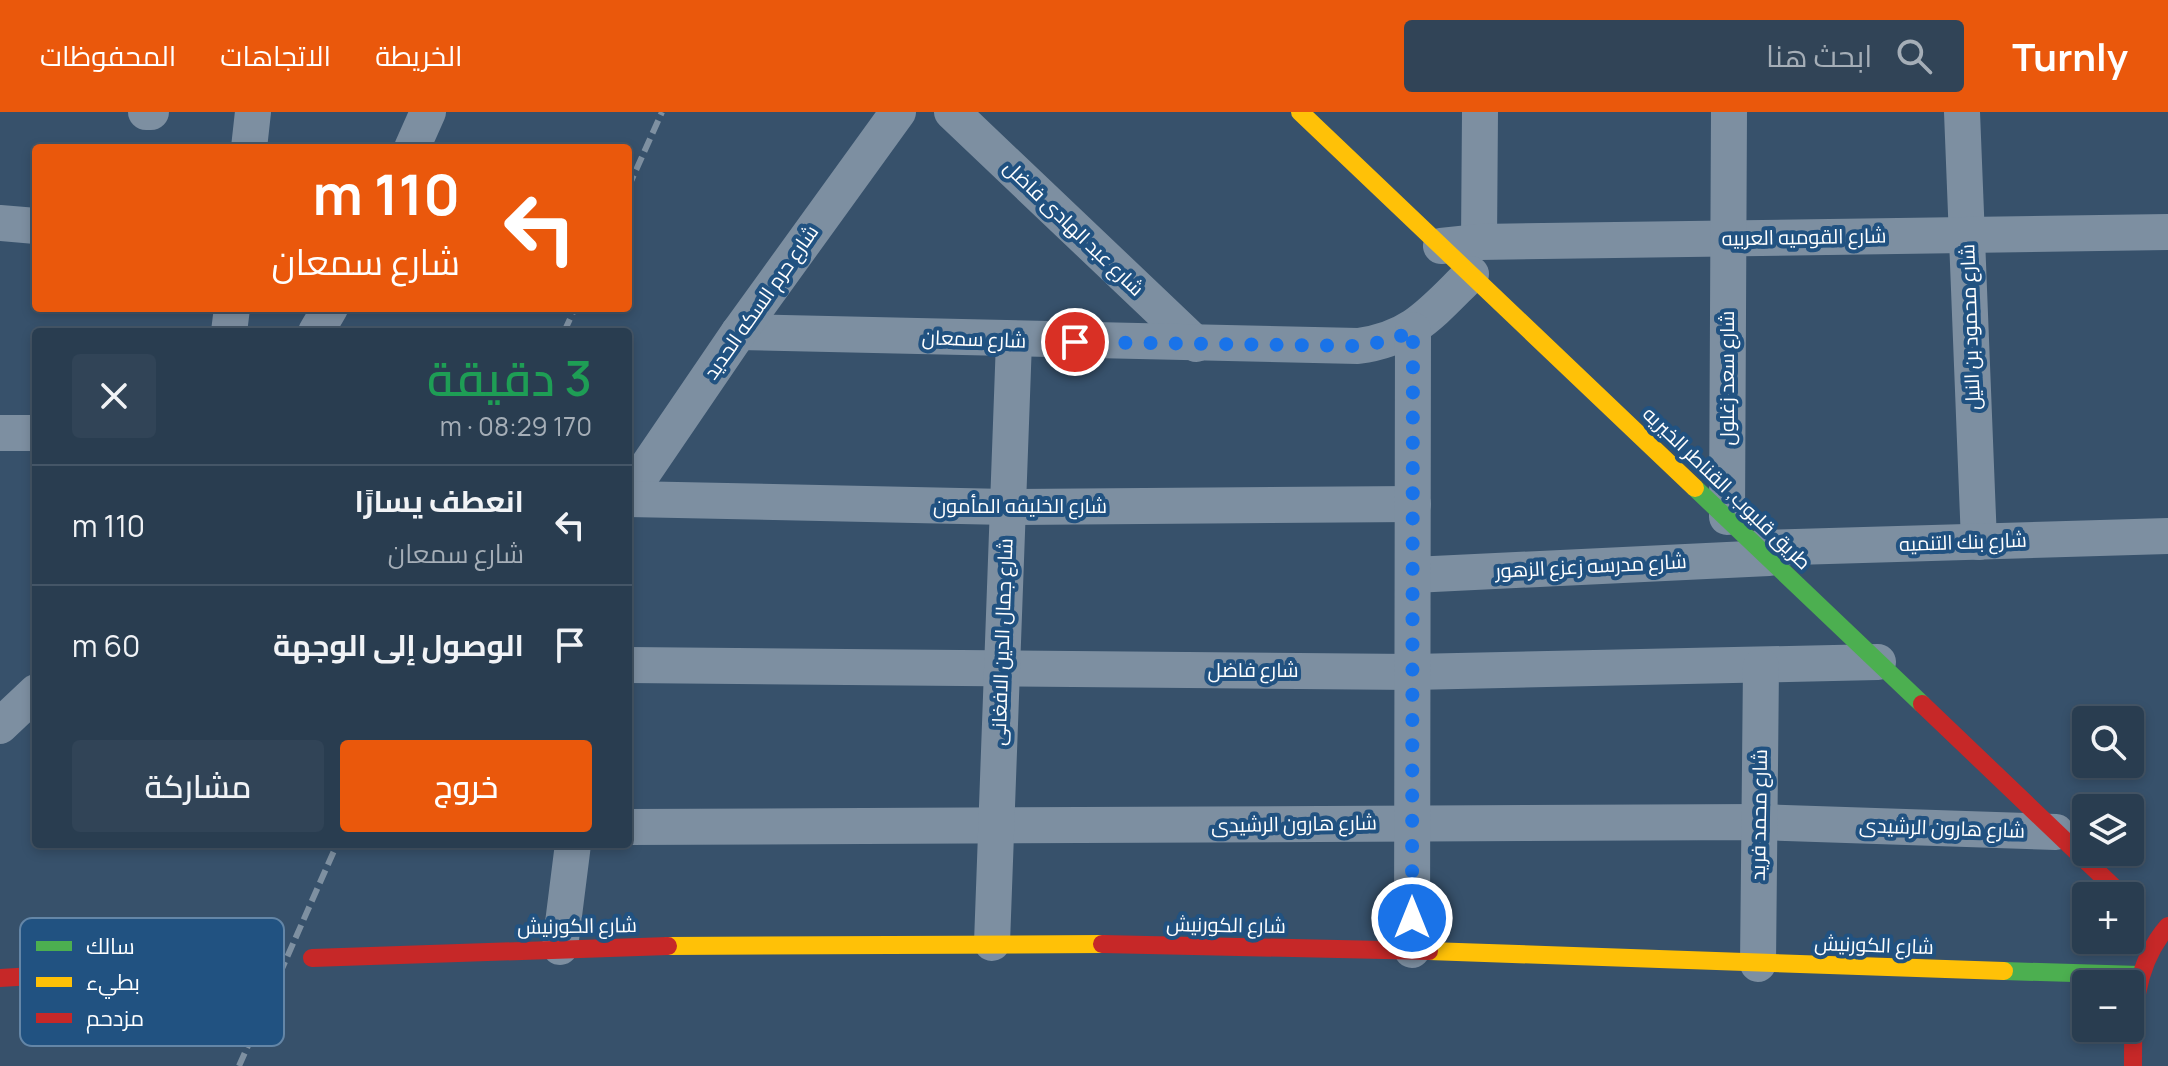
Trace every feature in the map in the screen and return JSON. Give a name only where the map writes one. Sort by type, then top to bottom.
[{"type":"street","points":[[249,144],[253,112]]},
{"type":"street","points":[[414,144],[428,112]]},
{"type":"street","name":"شارع حرم السكه الحديد","points":[[632,491],[739,332],[898,112]]},
{"type":"street","name":"شارع عبد الهادى فاضل","points":[[952,112],[1196,344]]},
{"type":"street","points":[[1300,112],[1441,246]]},
{"type":"street","points":[[1475,258],[1480,112]]},
{"type":"street","name":"شارع سعد زغلول","points":[[1727,517],[1729,112]]},
{"type":"street","name":"شارع محمود بن النيل","points":[[1962,112],[1979,542]]},
{"type":"street","points":[[0,223],[32,226]]},
{"type":"street","name":"شارع القوميه العربيه","points":[[1441,246],[1475,258],[1728,239],[2168,232]]},
{"type":"street","name":"شارع سمعان","points":[[739,332],[1014,341],[1358,346],[1392,340],[1413,330],[1475,258]]},
{"type":"street","name":"طريق قليوب, القناطر الخيريه","points":[[1475,258],[1727,517],[2108,882]]},
{"type":"street","points":[[1412,950],[1413,330]]},
{"type":"street","name":"شارع جمال الدين الافغانى","points":[[992,943],[1014,341]]},
{"type":"street","points":[[0,433],[32,433]]},
{"type":"street","name":"شارع الخليفه المأمون","points":[[632,497],[1007,507],[1413,504]]},
{"type":"street","name":"شارع بنك التنميه","points":[[1764,553],[2168,536]]},
{"type":"street","name":"شارع مدرسه زعزع الزهور","points":[[1413,575],[1764,553]]},
{"type":"street","name":"شارع فاضل","points":[[632,665],[1412,672],[1878,662]]},
{"type":"street","name":"شارع محمد فريد","points":[[1758,964],[1761,666]]},
{"type":"street","points":[[0,726],[32,696]]},
{"type":"street","name":"شارع هارون الرشيدى","points":[[632,827],[1759,822],[2056,832]]},
{"type":"street","points":[[560,947],[572,848]]},
{"type":"street","points":[[2142,970],[2148,951],[2167,929],[2144,914]]},
{"type":"street","name":"شارع الكورنيش","points":[[312,958],[560,947],[992,943],[1412,950],[2072,973]]},
{"type":"street","points":[[0,978],[20,977]]},
{"type":"street","points":[[2133,1042],[2133,1066]]},
{"type":"railway","points":[[632,179],[662,112]]},
{"type":"railway","points":[[566,328],[573,312]]},
{"type":"railway","points":[[284,964],[335,848]]},
{"type":"railway","points":[[239,1066],[248,1046]]},
{"type":"traffic: fast","points":[[1695,488],[1922,704]]},
{"type":"traffic: fast","points":[[2004,971],[2072,973]]},
{"type":"traffic: slow","points":[[1300,112],[1695,488]]},
{"type":"traffic: slow","points":[[668,946],[1102,944]]},
{"type":"traffic: slow","points":[[1429,951],[2004,971]]},
{"type":"traffic: jam","points":[[1922,704],[2108,882]]},
{"type":"traffic: jam","points":[[2133,1066],[2137,992],[2148,958],[2168,926]]},
{"type":"traffic: jam","points":[[1102,944],[1429,951]]},
{"type":"traffic: jam","points":[[312,958],[668,946]]},
{"type":"traffic: jam","points":[[0,978],[20,977]]},
{"type":"route","points":[[1075,342],[1358,346],[1392,340],[1413,330],[1412,918]]}]
